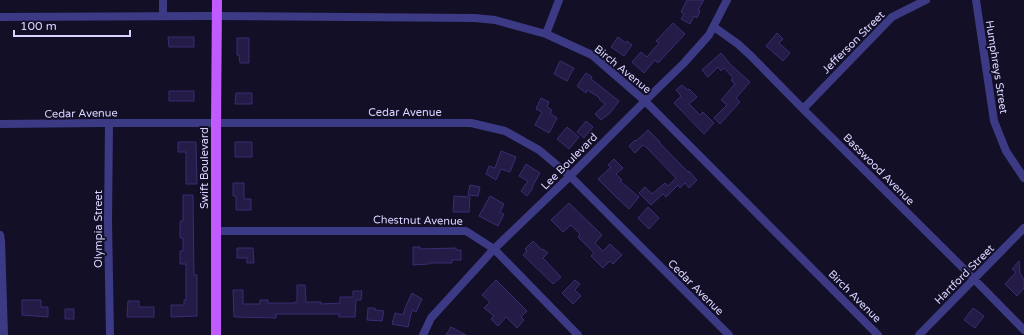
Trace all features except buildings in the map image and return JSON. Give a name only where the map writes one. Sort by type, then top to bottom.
[{"type":"main road","name":"Swift Boulevard","points":[[216,335],[217,0]]},
{"type":"street","points":[[162,16],[163,0]]},
{"type":"street","points":[[546,34],[559,0]]},
{"type":"street","name":"Lee Boulevard","points":[[423,335],[431,318],[494,250],[684,63],[709,35],[727,0]]},
{"type":"street","name":"Jefferson Street","points":[[802,109],[892,17],[926,0]]},
{"type":"street","name":"Humphreys Street","points":[[976,0],[994,121],[1006,150],[1024,178]]},
{"type":"street","name":"Birch Avenue","points":[[0,17],[217,16],[475,18],[495,20],[546,34],[592,56],[645,101],[878,335]]},
{"type":"street","name":"Basswood Avenue","points":[[714,27],[738,44],[751,56],[802,109],[1024,330]]},
{"type":"street","name":"Olympia Street","points":[[109,123],[108,221],[110,335]]},
{"type":"street","name":"Cedar Avenue","points":[[0,124],[471,123],[505,131],[539,150],[570,176],[729,335]]},
{"type":"street","name":"Hartford Street","points":[[919,335],[1024,228]]},
{"type":"street","name":"Chestnut Avenue","points":[[216,231],[466,231],[494,250],[578,335]]},
{"type":"street","points":[[0,235],[4,335]]}]
